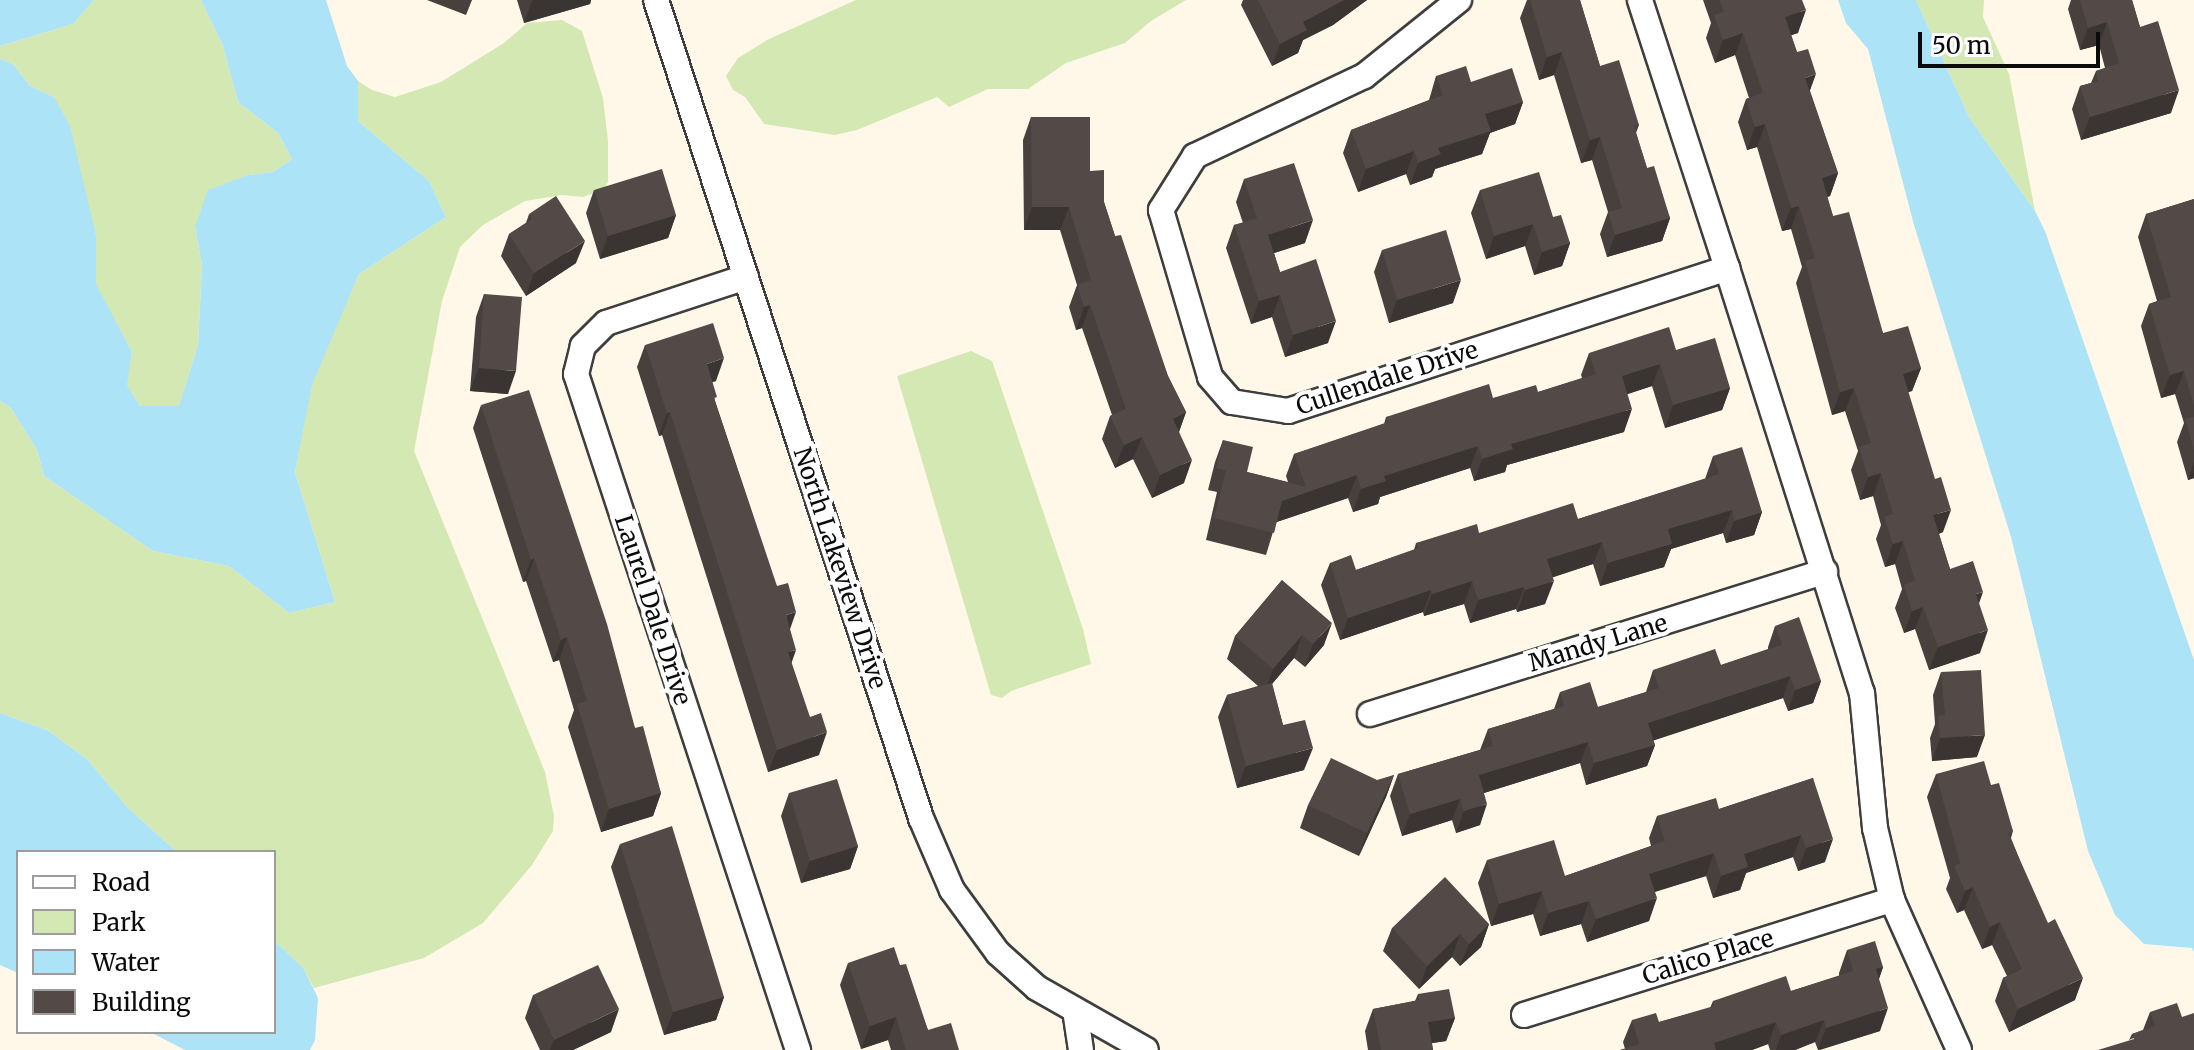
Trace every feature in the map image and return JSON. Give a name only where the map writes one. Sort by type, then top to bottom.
[{"type":"street","name":"North Lakeview Drive","points":[[656,0],[921,818],[952,890],[998,953],[1037,988],[1146,1050]]},
{"type":"street","name":"Cullendale Drive","points":[[1459,0],[1364,76],[1195,156],[1161,210],[1210,377],[1232,402],[1288,411],[1727,268]]},
{"type":"street","points":[[1640,0],[1862,693],[1875,828],[1892,900],[1959,1050]]},
{"type":"street","name":"Laurel Dale Drive","points":[[746,277],[606,323],[583,346],[576,374],[790,1048]]},
{"type":"street","name":"Mandy Lane","points":[[1370,714],[1825,571]]},
{"type":"street","name":"Calico Place","points":[[1524,1015],[1892,900]]},
{"type":"street","points":[[1075,1010],[1081,1050]]},
{"type":"green space","points":[[94,0],[201,0],[223,46],[238,102],[278,133],[292,159],[273,172],[248,175],[195,227],[202,265],[198,345],[179,407],[140,406],[126,384],[132,352],[95,284],[96,235],[54,97],[30,86],[13,64],[0,59],[0,46],[73,24]]},
{"type":"green space","points":[[856,0],[1186,0],[1151,21],[1125,43],[1066,63],[1028,89],[988,89],[949,107],[937,97],[857,130],[835,135],[764,124],[745,97],[733,90],[726,76],[738,58],[769,39]]},
{"type":"green space","points":[[1916,0],[1984,0],[1983,17],[2009,74],[2035,211],[1969,117]]},
{"type":"green space","points":[[562,20],[582,31],[603,98],[608,141],[608,182],[604,189],[583,197],[562,195],[525,201],[483,225],[460,247],[442,301],[414,451],[545,772],[554,816],[553,831],[532,865],[483,923],[424,958],[314,988],[304,969],[276,942],[276,850],[175,850],[128,808],[87,759],[47,730],[0,713],[0,401],[11,408],[37,450],[44,476],[153,551],[229,566],[289,613],[335,602],[295,472],[311,385],[359,274],[446,217],[429,181],[358,121],[358,81],[372,90],[395,97],[441,82],[504,43],[527,23]]},
{"type":"green space","points":[[971,351],[992,361],[1083,629],[1091,664],[1011,691],[1002,698],[991,695],[897,376]]},
{"type":"water","points":[[0,0],[94,0],[73,24],[0,46]]},
{"type":"water","points":[[201,0],[326,0],[347,66],[358,81],[358,121],[429,181],[446,217],[359,274],[312,385],[295,472],[335,602],[289,613],[229,566],[153,551],[44,476],[37,450],[11,408],[0,401],[0,59],[13,64],[30,86],[54,97],[70,126],[96,235],[96,284],[132,352],[127,385],[140,406],[179,406],[198,345],[202,265],[195,227],[208,190],[248,175],[273,172],[292,159],[278,133],[238,102],[223,46]]},
{"type":"water","points":[[1838,0],[1916,0],[1969,117],[2035,211],[2045,231],[2194,660],[2194,952],[2192,948],[2144,944],[2115,915],[2088,851],[2011,537],[1914,225],[1868,49],[1846,23]]},
{"type":"water","points":[[0,713],[47,730],[87,759],[128,808],[175,850],[16,850],[16,972],[0,965]]},
{"type":"water","points":[[276,942],[304,969],[318,998],[315,1040],[310,1050],[185,1050],[154,1034],[276,1034]]},
{"type":"building","points":[[1258,0],[1344,0],[1303,22],[1307,30],[1280,44]]},
{"type":"building","points":[[1530,0],[1580,0],[1600,66],[1619,60],[1639,125],[1634,126],[1647,168],[1654,166],[1670,218],[1615,235],[1608,212],[1622,208],[1600,137],[1590,140],[1562,52],[1547,57]]},
{"type":"building","points":[[1720,0],[1802,0],[1806,10],[1785,17],[1797,52],[1808,49],[1816,74],[1805,78],[1838,173],[1822,178],[1833,216],[1849,212],[1883,333],[1908,326],[1921,368],[1903,374],[1935,479],[1941,477],[1951,510],[1933,515],[1950,569],[1973,561],[1983,592],[1976,594],[1988,630],[1938,647],[1923,607],[1912,611],[1904,585],[1915,581],[1903,541],[1893,544],[1884,517],[1893,514],[1881,473],[1868,477],[1859,447],[1871,443],[1854,388],[1840,392],[1805,261],[1815,258],[1799,206],[1791,208],[1765,124],[1755,127],[1746,99],[1763,93],[1743,33],[1723,40],[1714,15],[1724,12]]},
{"type":"building","points":[[2080,0],[2132,0],[2140,27],[2158,21],[2179,90],[2090,117],[2080,86],[2098,81],[2096,71],[2119,63],[2107,22],[2088,28]]},
{"type":"building","points":[[1466,66],[1471,82],[1512,68],[1523,102],[1485,114],[1491,131],[1438,148],[1441,154],[1418,163],[1414,151],[1366,169],[1351,130],[1443,95],[1436,76]]},
{"type":"building","points":[[1031,117],[1090,117],[1090,171],[1104,170],[1104,202],[1115,236],[1121,235],[1168,376],[1186,412],[1173,419],[1192,460],[1160,475],[1142,437],[1124,445],[1110,416],[1126,409],[1090,305],[1084,307],[1077,285],[1091,280],[1069,207],[1032,207]]},
{"type":"building","points":[[1294,163],[1313,220],[1268,235],[1280,272],[1316,259],[1336,321],[1293,335],[1280,295],[1259,301],[1234,225],[1257,218],[1244,179]]},
{"type":"building","points":[[662,169],[676,215],[608,236],[594,190]]},
{"type":"building","points":[[1539,172],[1553,217],[1561,215],[1570,243],[1542,252],[1533,224],[1494,236],[1480,190]]},
{"type":"building","points":[[556,196],[585,241],[534,273],[509,234],[532,219],[529,214]]},
{"type":"building","points":[[2194,199],[2194,406],[2184,371],[2170,375],[2149,304],[2171,297],[2146,214]]},
{"type":"building","points":[[1446,230],[1461,280],[1397,300],[1382,250]]},
{"type":"building","points":[[484,294],[522,297],[516,371],[479,368]]},
{"type":"building","points":[[713,323],[724,358],[707,364],[717,397],[714,398],[777,586],[788,583],[796,612],[786,615],[796,650],[788,652],[810,717],[821,713],[827,732],[777,750],[670,412],[667,413],[645,345]]},
{"type":"building","points":[[1669,327],[1676,350],[1715,338],[1730,388],[1673,405],[1660,364],[1622,376],[1632,409],[1511,444],[1513,449],[1482,459],[1478,446],[1384,476],[1386,481],[1361,489],[1357,475],[1282,501],[1274,533],[1214,518],[1226,470],[1216,468],[1223,440],[1253,447],[1247,472],[1306,487],[1294,454],[1388,422],[1386,417],[1489,384],[1493,398],[1536,385],[1538,392],[1596,374],[1589,353]]},
{"type":"building","points":[[529,390],[607,624],[635,728],[643,726],[661,793],[609,809],[577,704],[587,701],[567,637],[561,640],[534,558],[531,560],[481,405]]},
{"type":"building","points":[[2194,417],[2194,450],[2185,419]]},
{"type":"building","points":[[1742,447],[1762,512],[1734,521],[1732,510],[1668,529],[1672,544],[1608,563],[1602,542],[1547,559],[1554,581],[1525,590],[1524,587],[1478,600],[1472,581],[1432,594],[1431,590],[1348,618],[1330,563],[1351,555],[1356,570],[1418,548],[1416,543],[1477,524],[1479,533],[1573,503],[1578,519],[1719,474],[1713,456]]},
{"type":"building","points":[[1282,580],[1332,623],[1313,644],[1302,635],[1273,669],[1235,636]]},
{"type":"building","points":[[1799,617],[1821,681],[1795,690],[1790,676],[1648,723],[1655,745],[1594,763],[1588,742],[1479,775],[1487,804],[1464,811],[1460,799],[1410,814],[1398,774],[1493,746],[1488,729],[1564,706],[1560,692],[1590,682],[1598,707],[1659,688],[1653,670],[1715,649],[1721,665],[1782,645],[1775,626]]},
{"type":"building","points":[[1981,670],[1985,735],[1940,738],[1938,716],[1945,715],[1941,672]]},
{"type":"building","points":[[1272,683],[1283,725],[1305,720],[1313,748],[1246,766],[1227,695]]},
{"type":"building","points":[[1331,758],[1377,780],[1394,775],[1367,833],[1308,805]]},
{"type":"building","points":[[1984,761],[1991,785],[1999,783],[2013,831],[2008,833],[2048,923],[2055,919],[2083,978],[2018,1009],[2003,978],[2022,969],[2000,922],[1990,927],[1973,887],[1965,891],[1954,866],[1960,863],[1936,774]]},
{"type":"building","points":[[1813,778],[1833,839],[1806,848],[1801,835],[1744,854],[1748,867],[1721,876],[1714,853],[1649,874],[1657,898],[1596,919],[1589,901],[1548,913],[1542,891],[1499,904],[1487,860],[1554,840],[1565,876],[1665,841],[1657,816],[1716,798],[1719,809]]},
{"type":"building","points":[[837,779],[858,846],[810,861],[789,793]]},
{"type":"building","points":[[672,826],[724,997],[673,1012],[620,844]]},
{"type":"building","points":[[1445,877],[1489,924],[1469,944],[1460,934],[1427,966],[1392,928]]},
{"type":"building","points":[[1875,941],[1883,967],[1876,969],[1888,1008],[1826,1028],[1824,1020],[1781,1035],[1776,1022],[1714,1043],[1716,1050],[1620,1050],[1639,1044],[1632,1020],[1656,1013],[1659,1022],[1714,1006],[1713,1001],[1786,976],[1791,991],[1853,971],[1847,950]]},
{"type":"building","points":[[894,947],[900,965],[906,964],[928,1030],[951,1023],[959,1050],[906,1050],[896,1017],[870,1026],[848,963]]},
{"type":"building","points":[[598,965],[619,1009],[554,1040],[533,995]]},
{"type":"building","points":[[1449,989],[1455,1018],[1428,1022],[1433,1050],[1381,1050],[1373,1009],[1419,1000],[1418,994]]},
{"type":"building","points":[[2177,1003],[2182,1017],[2194,1013],[2194,1050],[2098,1050],[2134,1039],[2132,1034],[2155,1026],[2150,1012]]}]
